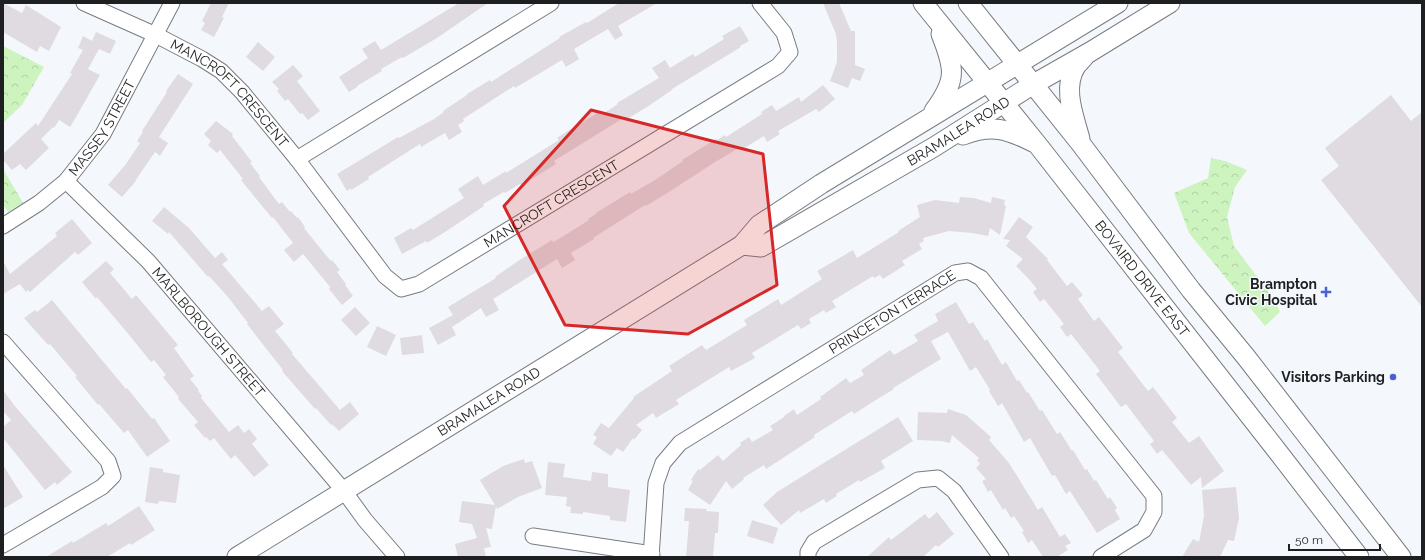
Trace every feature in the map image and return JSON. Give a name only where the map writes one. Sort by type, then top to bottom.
[{"type":"main road","points":[[968,3],[1032,85],[1081,144],[1191,290],[1246,357],[1401,557]]},
{"type":"main road","name":"BRAMALEA ROAD","points":[[237,557],[742,245],[759,225],[821,184],[930,116],[1118,3]]},
{"type":"main road","name":"BRAMALEA ROAD","points":[[742,245],[761,247],[934,147],[1032,85],[1090,52],[1170,3]]},
{"type":"main road","points":[[928,10],[949,56],[952,69],[950,83],[945,96],[930,116]]},
{"type":"main road","name":"BOVAIRD DRIVE EAST","points":[[928,10],[1037,144],[1359,557]]},
{"type":"main road","points":[[1081,144],[1069,89],[1071,78],[1076,66],[1090,52]]},
{"type":"main road","points":[[934,147],[971,132],[990,128],[1012,132],[1037,144]]},
{"type":"street","name":"MANCROFT CRESCENT","points":[[84,3],[156,35],[202,58],[220,71],[242,92],[297,159],[386,276],[401,289],[419,284],[778,66],[790,52],[784,33],[760,3]]},
{"type":"street","name":"MASSEY STREET","points":[[3,226],[40,203],[66,181],[104,134],[172,3]]},
{"type":"street","name":"MANCROFT CRESCENT","points":[[297,159],[551,3]]},
{"type":"street","name":"MARLBOROUGH STREET","points":[[66,181],[148,261],[344,491],[397,557]]},
{"type":"street","name":"PRINCETON TERRACE","points":[[652,556],[656,483],[663,463],[680,443],[955,273],[968,271],[981,278],[1154,496],[1154,512],[1144,530],[1101,557]]},
{"type":"street","points":[[3,342],[108,461],[113,476],[102,487],[3,545]]},
{"type":"street","points":[[808,557],[808,552],[814,542],[918,480],[938,478],[954,492],[1001,557]]},
{"type":"street","points":[[533,536],[652,556]]},
{"type":"highlighted area","points":[[591,110],[763,154],[777,285],[688,334],[565,325],[504,206]]},
{"type":"green space","points":[[3,46],[44,67],[22,105],[3,123]]},
{"type":"green space","points":[[1211,158],[1225,161],[1247,170],[1235,187],[1227,217],[1234,246],[1273,298],[1280,312],[1265,326],[1189,233],[1174,193],[1208,178]]},
{"type":"green space","points":[[3,169],[23,203],[8,212],[3,204]]},
{"type":"building","points":[[3,3],[22,13],[26,5],[61,27],[49,51],[40,46],[37,52],[3,32]]},
{"type":"building","points":[[211,3],[229,3],[222,17],[224,18],[214,37],[201,30],[205,23],[202,21]]},
{"type":"building","points":[[459,3],[488,3],[437,38],[381,69],[382,71],[349,92],[339,77],[368,58],[362,49],[375,41],[381,50]]},
{"type":"building","points":[[619,3],[657,3],[618,26],[623,35],[615,40],[608,29],[574,49],[579,59],[566,67],[562,60],[515,88],[514,86],[463,119],[464,121],[458,125],[462,132],[449,140],[445,133],[421,147],[420,144],[368,177],[369,179],[347,191],[337,174],[398,137],[399,138],[434,119],[467,94],[490,80],[491,82],[560,38],[559,37],[586,22],[587,23]]},
{"type":"building","points":[[823,3],[839,3],[851,31],[855,31],[855,65],[865,69],[860,81],[852,78],[848,88],[830,81],[837,62],[837,43],[836,34]]},
{"type":"building","points":[[740,26],[749,41],[740,46],[741,47],[672,89],[647,107],[627,119],[625,117],[554,161],[556,164],[522,185],[520,184],[483,204],[484,206],[445,232],[427,243],[426,241],[402,254],[394,238],[411,228],[413,230],[464,198],[458,189],[478,176],[483,185],[506,171],[506,173],[559,140],[557,138],[566,132],[599,112],[601,115],[618,104],[617,103],[659,78],[652,68],[665,60],[670,68],[693,54],[695,57],[724,39],[722,36]]},
{"type":"building","points":[[96,32],[116,41],[110,54],[99,49],[88,69],[100,75],[70,127],[59,120],[54,128],[53,127],[41,139],[49,148],[26,170],[20,164],[12,170],[3,160],[3,154],[36,123],[38,126],[72,74],[70,73],[83,50],[78,48],[83,36],[92,41]]},
{"type":"building","points":[[258,42],[275,57],[263,71],[246,57]]},
{"type":"building","points":[[293,65],[303,76],[297,81],[320,111],[308,120],[302,113],[300,114],[288,99],[285,101],[277,91],[279,89],[272,82]]},
{"type":"building","points":[[178,74],[193,84],[159,137],[168,143],[160,156],[155,152],[136,181],[122,197],[108,185],[126,164],[140,143],[137,141],[143,132],[142,131]]},
{"type":"building","points":[[823,85],[835,99],[819,112],[816,109],[778,131],[780,134],[767,142],[764,136],[741,150],[739,148],[715,162],[571,253],[575,260],[562,268],[557,259],[493,299],[499,310],[486,317],[481,308],[452,327],[456,335],[438,345],[429,328],[453,315],[448,307],[496,278],[495,277],[518,261],[552,240],[553,242],[589,220],[588,219],[596,213],[630,192],[631,194],[655,180],[683,161],[682,160],[716,139],[717,140],[725,135],[726,137],[762,114],[761,112],[772,105],[776,111],[799,97],[801,102]]},
{"type":"building","points":[[1391,95],[1411,121],[1422,112],[1422,307],[1321,180],[1339,166],[1325,148]]},
{"type":"building","points":[[216,121],[233,134],[232,136],[252,162],[250,163],[279,204],[282,202],[290,212],[291,211],[297,218],[298,217],[305,227],[304,228],[340,270],[337,272],[353,296],[342,305],[329,289],[330,287],[303,254],[294,262],[284,250],[293,243],[241,180],[243,179],[220,150],[217,153],[208,145],[211,141],[204,134]]},
{"type":"building","points":[[960,197],[974,198],[991,203],[992,197],[1005,200],[1004,205],[1006,206],[1000,235],[990,228],[988,236],[949,231],[923,238],[924,241],[919,244],[922,249],[902,261],[905,265],[883,279],[880,275],[874,278],[873,276],[832,301],[836,307],[826,313],[824,310],[809,319],[811,323],[801,329],[798,325],[752,353],[755,358],[731,371],[729,367],[676,400],[679,404],[656,418],[653,413],[636,425],[642,430],[634,440],[633,438],[623,452],[617,448],[611,456],[593,444],[597,437],[593,435],[601,423],[609,428],[634,398],[633,397],[672,371],[669,366],[702,345],[706,350],[747,325],[744,320],[778,299],[781,305],[822,279],[817,271],[853,250],[857,258],[899,232],[898,231],[920,217],[917,205],[935,200],[959,203]]},
{"type":"building","points":[[164,207],[189,228],[215,258],[222,252],[228,260],[222,264],[262,311],[269,306],[284,324],[275,331],[293,353],[292,354],[340,410],[350,402],[359,414],[339,431],[332,424],[331,425],[316,408],[315,409],[282,371],[283,370],[228,297],[209,276],[208,277],[169,232],[168,234],[152,221]]},
{"type":"building","points":[[1019,217],[1033,227],[1026,237],[1048,259],[1047,260],[1067,286],[1072,282],[1083,295],[1078,299],[1094,321],[1099,317],[1123,348],[1118,352],[1148,391],[1153,387],[1177,418],[1172,422],[1189,443],[1199,436],[1224,471],[1202,488],[1201,477],[1191,485],[1162,450],[1157,454],[1150,444],[1154,441],[1126,404],[1121,407],[1096,374],[1100,371],[1071,334],[1067,337],[1060,327],[1064,324],[1044,299],[1040,302],[1033,292],[1037,289],[1016,266],[1023,259],[1006,246],[1010,240],[1003,239]]},
{"type":"building","points":[[72,219],[92,243],[78,255],[75,252],[30,292],[28,290],[26,292],[20,284],[3,294],[3,261],[10,274],[57,236],[55,233]]},
{"type":"building","points":[[106,261],[114,269],[110,273],[132,299],[136,295],[178,345],[174,348],[194,376],[190,379],[199,390],[198,391],[202,396],[201,398],[229,432],[238,425],[244,433],[249,429],[257,439],[252,444],[269,465],[254,477],[235,455],[231,459],[214,438],[210,441],[206,437],[205,438],[194,425],[198,422],[179,400],[179,397],[163,377],[166,375],[154,360],[151,362],[97,297],[96,299],[82,282]]},
{"type":"building","points":[[52,300],[126,389],[127,388],[152,419],[154,418],[170,441],[147,457],[128,430],[124,433],[99,404],[98,405],[75,377],[77,376],[50,344],[48,345],[24,318],[35,310],[37,312]]},
{"type":"building","points":[[956,302],[969,324],[973,322],[985,341],[987,339],[1002,365],[1006,362],[1017,381],[1019,380],[1040,411],[1042,410],[1057,434],[1060,432],[1085,470],[1087,469],[1094,481],[1096,480],[1108,499],[1110,497],[1117,508],[1115,510],[1120,519],[1097,533],[1070,491],[1066,494],[1055,475],[1052,476],[1030,438],[1024,442],[1002,403],[998,406],[976,367],[970,371],[948,332],[931,341],[941,359],[854,414],[852,411],[814,435],[815,437],[766,469],[764,465],[743,478],[744,479],[732,489],[726,481],[710,505],[688,490],[693,481],[691,480],[698,469],[700,470],[718,455],[723,461],[741,445],[740,443],[749,437],[752,442],[773,430],[770,426],[784,416],[794,409],[797,415],[821,399],[820,397],[846,378],[850,383],[864,375],[861,370],[890,350],[894,355],[918,341],[914,335],[938,321],[935,314]]},
{"type":"building","points":[[355,307],[370,323],[356,336],[341,320]]},
{"type":"building","points":[[377,326],[396,335],[386,356],[367,347]]},
{"type":"building","points":[[422,335],[424,353],[402,355],[400,338]]},
{"type":"building","points":[[3,390],[14,405],[72,472],[57,485],[55,482],[45,490],[3,438],[3,427],[11,420],[3,411]]},
{"type":"building","points":[[948,409],[966,415],[991,437],[989,440],[1009,463],[1038,510],[1042,507],[1060,537],[1065,534],[1071,543],[1065,546],[1068,550],[1057,557],[1043,557],[1032,540],[1028,543],[1022,532],[1024,531],[1014,516],[1011,518],[1005,508],[1003,510],[991,490],[988,492],[982,481],[986,479],[976,468],[980,464],[977,460],[979,458],[952,435],[950,443],[917,440],[918,412],[947,413]]},
{"type":"building","points":[[898,417],[913,441],[881,461],[885,468],[860,482],[859,480],[836,494],[837,496],[826,503],[824,499],[800,513],[799,510],[781,525],[763,505],[777,492]]},
{"type":"building","points":[[524,459],[525,463],[532,461],[542,488],[518,497],[497,509],[496,506],[492,529],[486,528],[491,547],[484,548],[486,557],[458,557],[455,544],[477,538],[472,524],[459,522],[462,501],[495,505],[480,480],[503,466]]},
{"type":"building","points":[[548,462],[565,464],[563,477],[591,481],[592,472],[608,474],[608,487],[630,490],[626,522],[610,520],[610,516],[583,512],[583,514],[570,513],[571,507],[566,506],[567,497],[545,495]]},
{"type":"building","points":[[3,465],[23,497],[3,509]]},
{"type":"building","points":[[150,467],[163,469],[163,472],[180,475],[176,503],[159,501],[158,504],[145,502]]},
{"type":"building","points":[[1236,487],[1239,518],[1234,541],[1228,540],[1220,557],[1182,557],[1193,539],[1199,542],[1204,516],[1202,490]]},
{"type":"building","points":[[139,506],[155,530],[131,545],[130,543],[107,557],[46,557],[106,523],[108,526]]},
{"type":"building","points":[[685,508],[707,509],[706,511],[719,512],[718,533],[715,533],[713,557],[686,557],[689,521],[684,521]]},
{"type":"building","points":[[937,512],[954,534],[938,547],[936,545],[923,557],[867,557],[889,537],[891,540],[925,514],[929,519]]},
{"type":"building","points":[[752,520],[778,528],[773,544],[747,536]]},
{"type":"place","name":"Brampton Civic Hospital","points":[[1326,292]]},
{"type":"place","name":"Visitors Parking","points":[[1393,377]]}]
